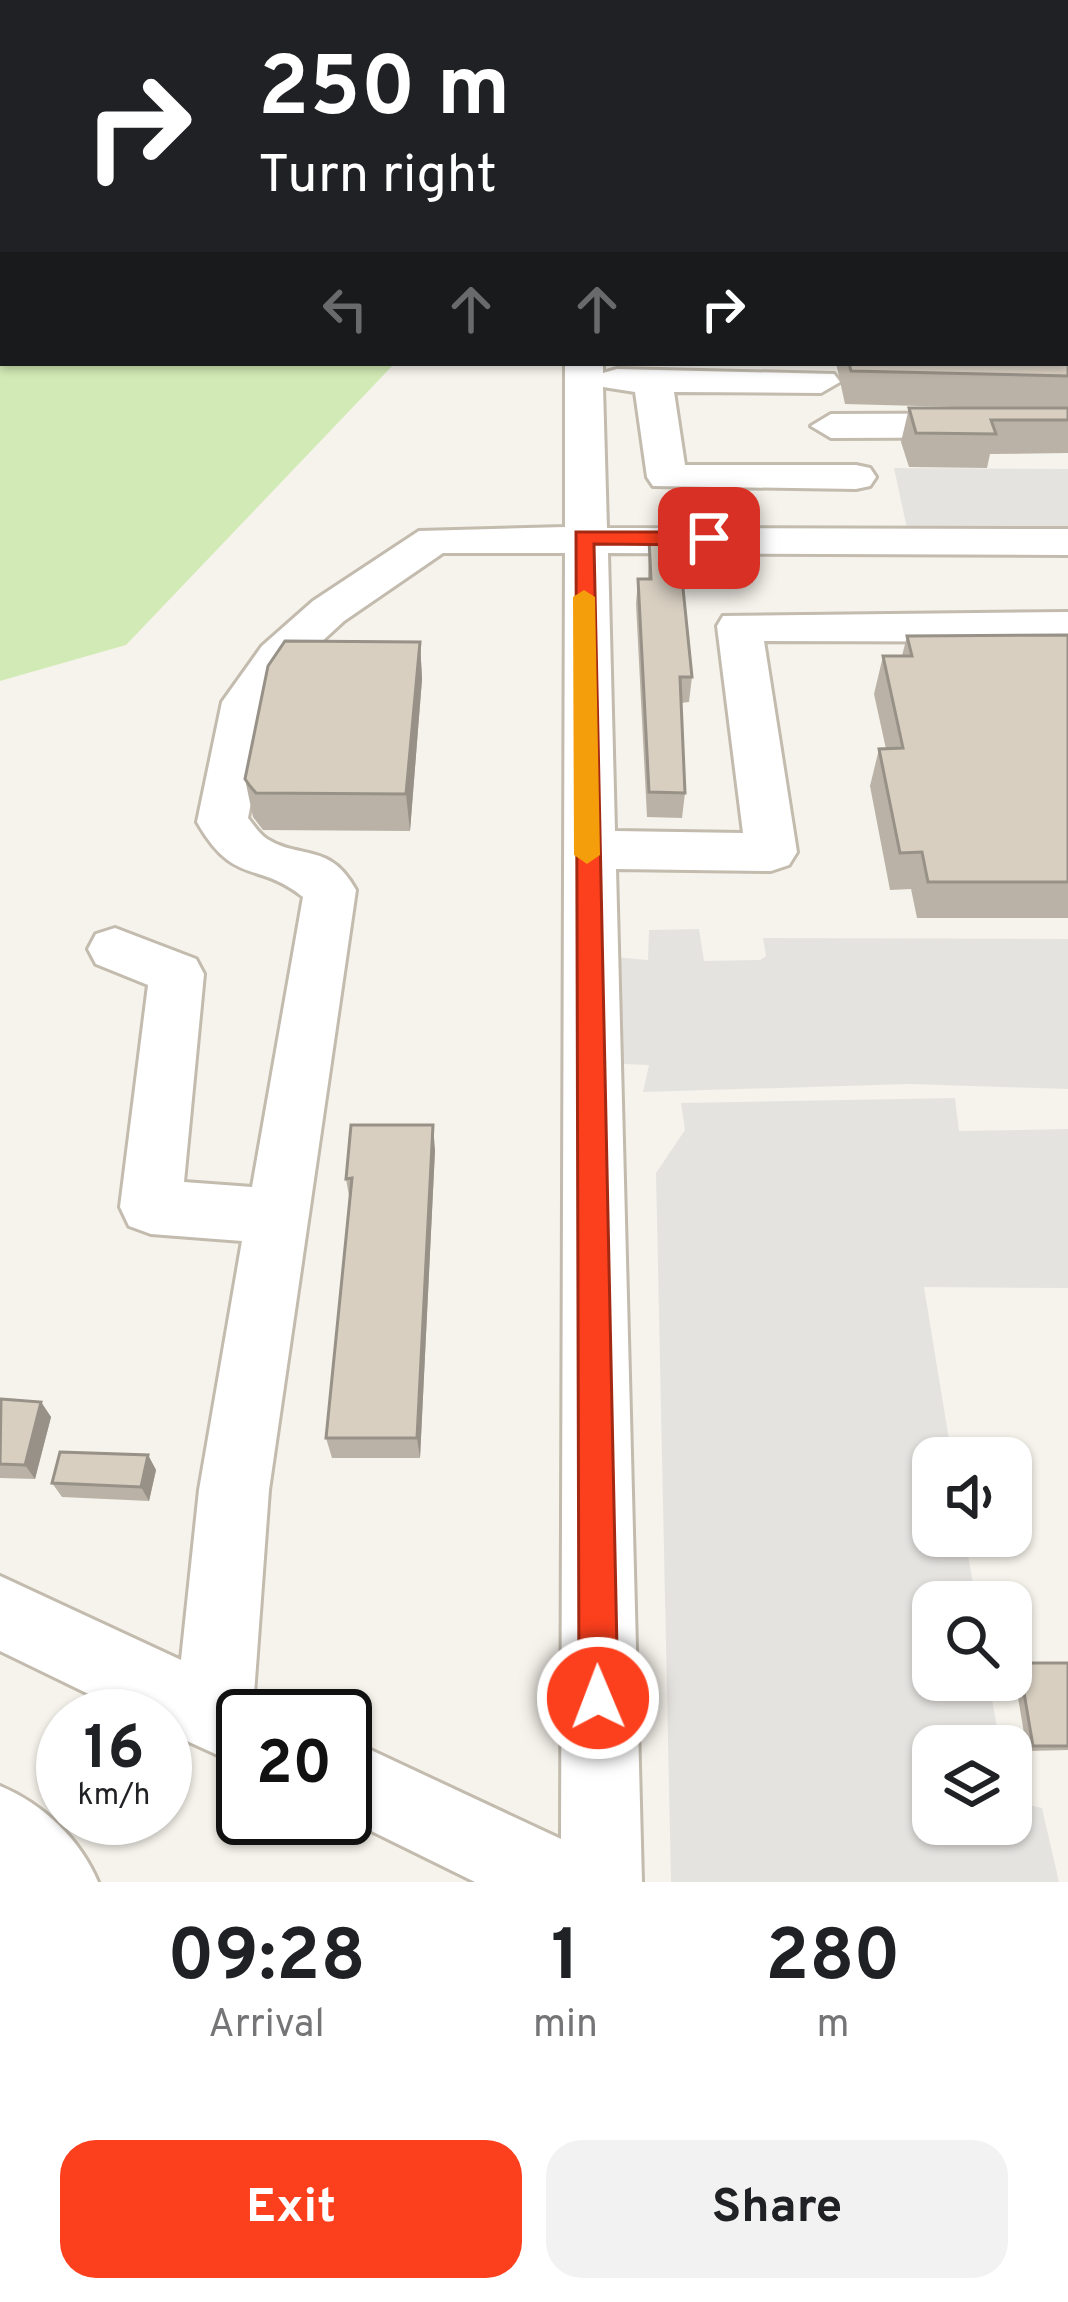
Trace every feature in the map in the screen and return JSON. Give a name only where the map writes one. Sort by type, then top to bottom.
[{"type":"lane","points":[[601,1882],[583,537],[585,368],[653,380],[709,372],[819,372],[831,426],[856,477],[877,540]]},
{"type":"lane","points":[[653,380],[667,477],[856,477]]},
{"type":"lane","points":[[831,426],[1068,425]]},
{"type":"lane","points":[[230,1689],[234,1490],[330,890],[301,867],[251,855],[222,822],[246,702],[278,653],[390,565],[434,540],[1068,542]]},
{"type":"lane","points":[[587,850],[771,852],[739,626],[1068,627]]},
{"type":"lane","points":[[115,950],[177,974],[151,1207],[279,1216]]},
{"type":"lane","points":[[0,1613],[216,1715]]},
{"type":"lane","points":[[372,1790],[562,1882]]},
{"type":"lane","points":[[0,1826],[57,1882]]},
{"type":"green space","points":[[0,366],[392,366],[126,645],[0,681]]},
{"type":"shaded area","points":[[894,468],[1068,469],[1068,550],[912,552]]},
{"type":"shaded area","points":[[699,929],[704,961],[760,960],[766,956],[763,938],[1068,939],[1068,1089],[909,1084],[643,1092],[649,1065],[572,1062],[570,953],[648,960],[649,930]]},
{"type":"shaded area","points":[[955,1098],[959,1131],[1068,1129],[1068,1288],[924,1287],[949,1437],[912,1437],[912,1557],[968,1557],[972,1581],[912,1581],[912,1701],[992,1701],[996,1725],[912,1725],[912,1845],[1032,1845],[1032,1805],[1042,1808],[1059,1882],[671,1882],[656,1173],[685,1130],[681,1103]]},
{"type":"building","points":[[850,366],[1068,366],[1068,376],[851,371]]},
{"type":"building","points":[[909,408],[1068,408],[1068,420],[991,420],[996,434],[916,433]]},
{"type":"building","points":[[649,539],[678,539],[692,677],[680,677],[685,793],[649,792],[638,579],[651,579]]},
{"type":"building","points":[[1068,635],[1068,882],[928,882],[922,852],[900,853],[879,749],[903,748],[883,656],[912,656],[907,636]]},
{"type":"building","points":[[285,641],[420,642],[406,794],[256,793],[250,786],[245,779],[268,666]]},
{"type":"building","points":[[351,1125],[433,1125],[417,1438],[326,1438],[352,1178],[346,1179]]},
{"type":"building","points":[[1,1399],[41,1402],[25,1465],[0,1464]]},
{"type":"building","points":[[60,1452],[148,1455],[141,1487],[52,1483]]},
{"type":"building","points":[[1032,1663],[1068,1663],[1068,1746],[1033,1746],[1025,1701],[1032,1701]]},
{"type":"slow traffic","points":[[584,597],[587,855]]},
{"type":"route","points":[[598,1698],[583,537],[709,538]]}]
